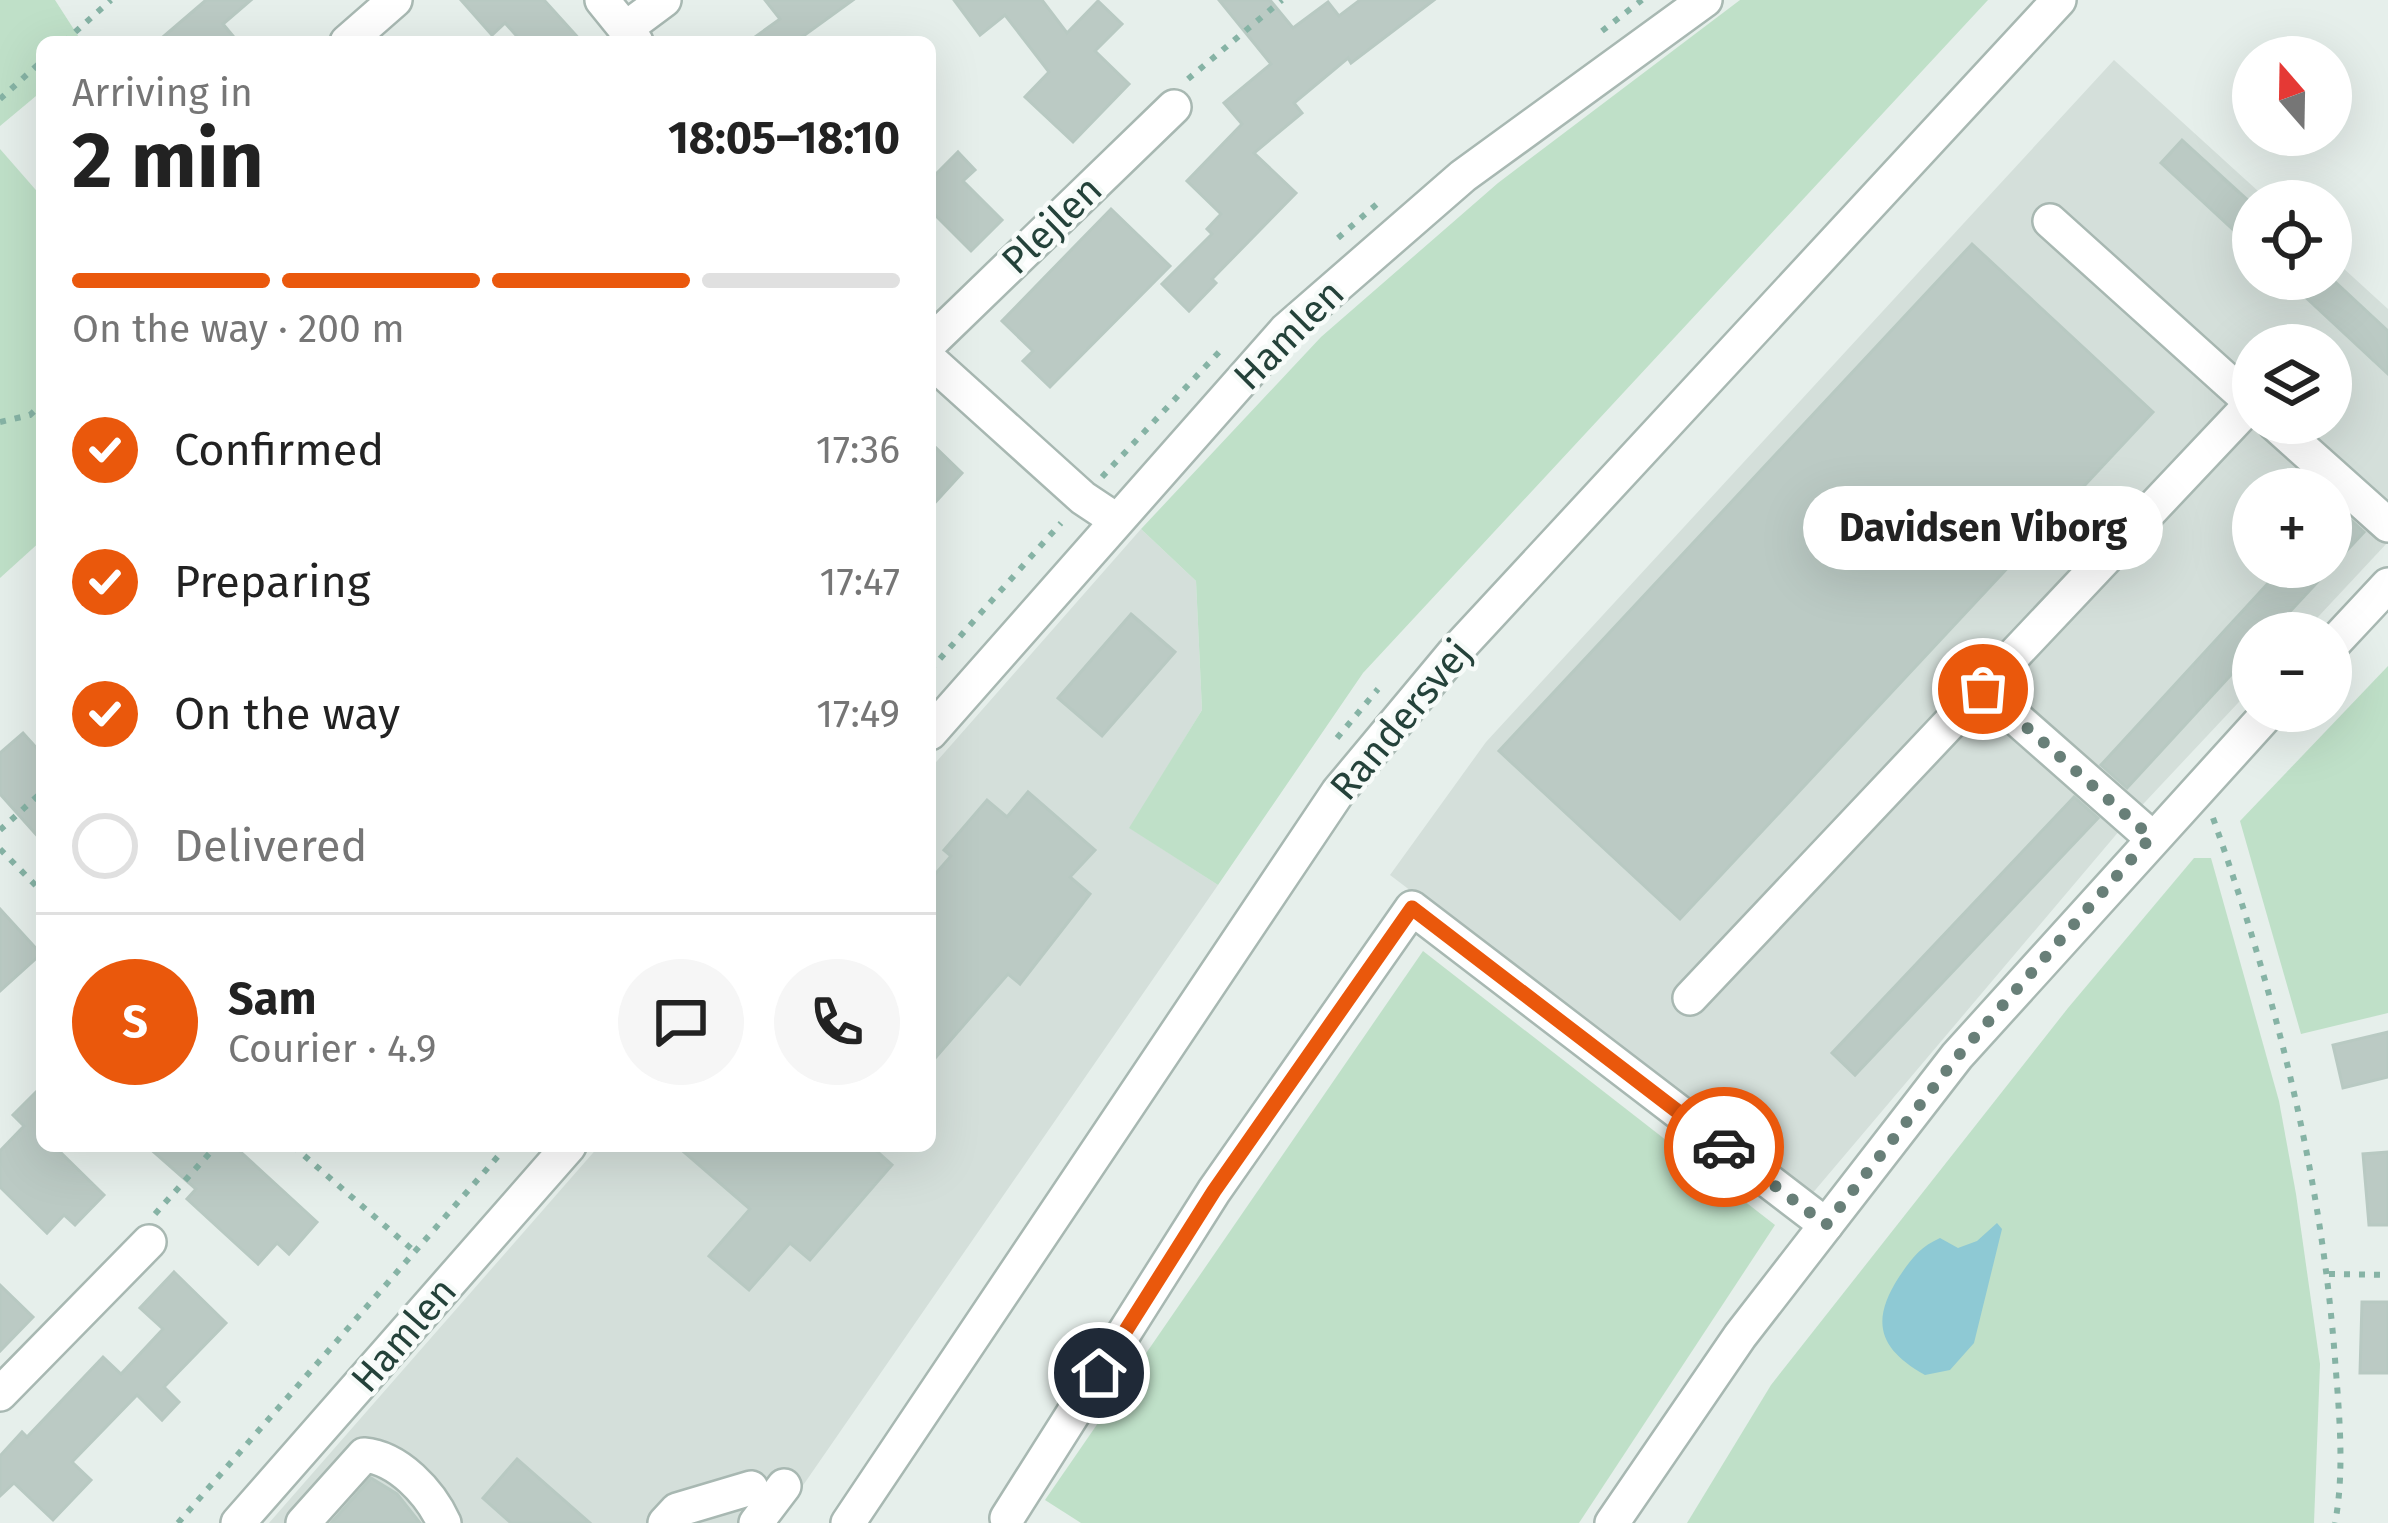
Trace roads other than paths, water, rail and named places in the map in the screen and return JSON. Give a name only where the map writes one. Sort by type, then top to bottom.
[{"type":"street","points":[[354,36],[395,0]]},
{"type":"street","points":[[602,0],[631,36],[664,0]]},
{"type":"street","name":"Hamlen","points":[[936,726],[1286,330],[1463,176],[1705,0]]},
{"type":"street","name":"Randersvej","points":[[848,1523],[1338,792],[1453,654],[2060,0]]},
{"type":"street","name":"Plejlen","points":[[936,337],[1174,107]]},
{"type":"street","points":[[2050,221],[2232,384]]},
{"type":"street","points":[[937,383],[1116,520]]},
{"type":"street","points":[[1690,998],[2232,425]]},
{"type":"street","points":[[2297,444],[2388,525]]},
{"type":"street","points":[[2352,624],[2388,585]]},
{"type":"street","points":[[1983,689],[2151,837]]},
{"type":"street","points":[[1612,1523],[1740,1336],[1958,1056],[2151,837],[2268,732]]},
{"type":"street","points":[[1009,1521],[1214,1191],[1412,908],[1826,1225]]},
{"type":"street","name":"Hamlen","points":[[238,1523],[564,1152]]},
{"type":"street","points":[[0,1394],[149,1241]]},
{"type":"street","points":[[303,1523],[364,1455],[383,1457],[416,1484],[444,1523]]},
{"type":"street","points":[[665,1523],[676,1510],[769,1487]]},
{"type":"street","points":[[708,1523],[769,1487]]},
{"type":"street","points":[[755,1523],[769,1487]]},
{"type":"water","points":[[1997,1223],[2002,1229],[1974,1343],[1950,1370],[1925,1375],[1897,1355],[1884,1333],[1882,1321],[1890,1293],[1927,1245],[1940,1238],[1958,1248],[1977,1241]]},
{"type":"place","name":"Davidsen Viborg","points":[[1983,689]]}]
